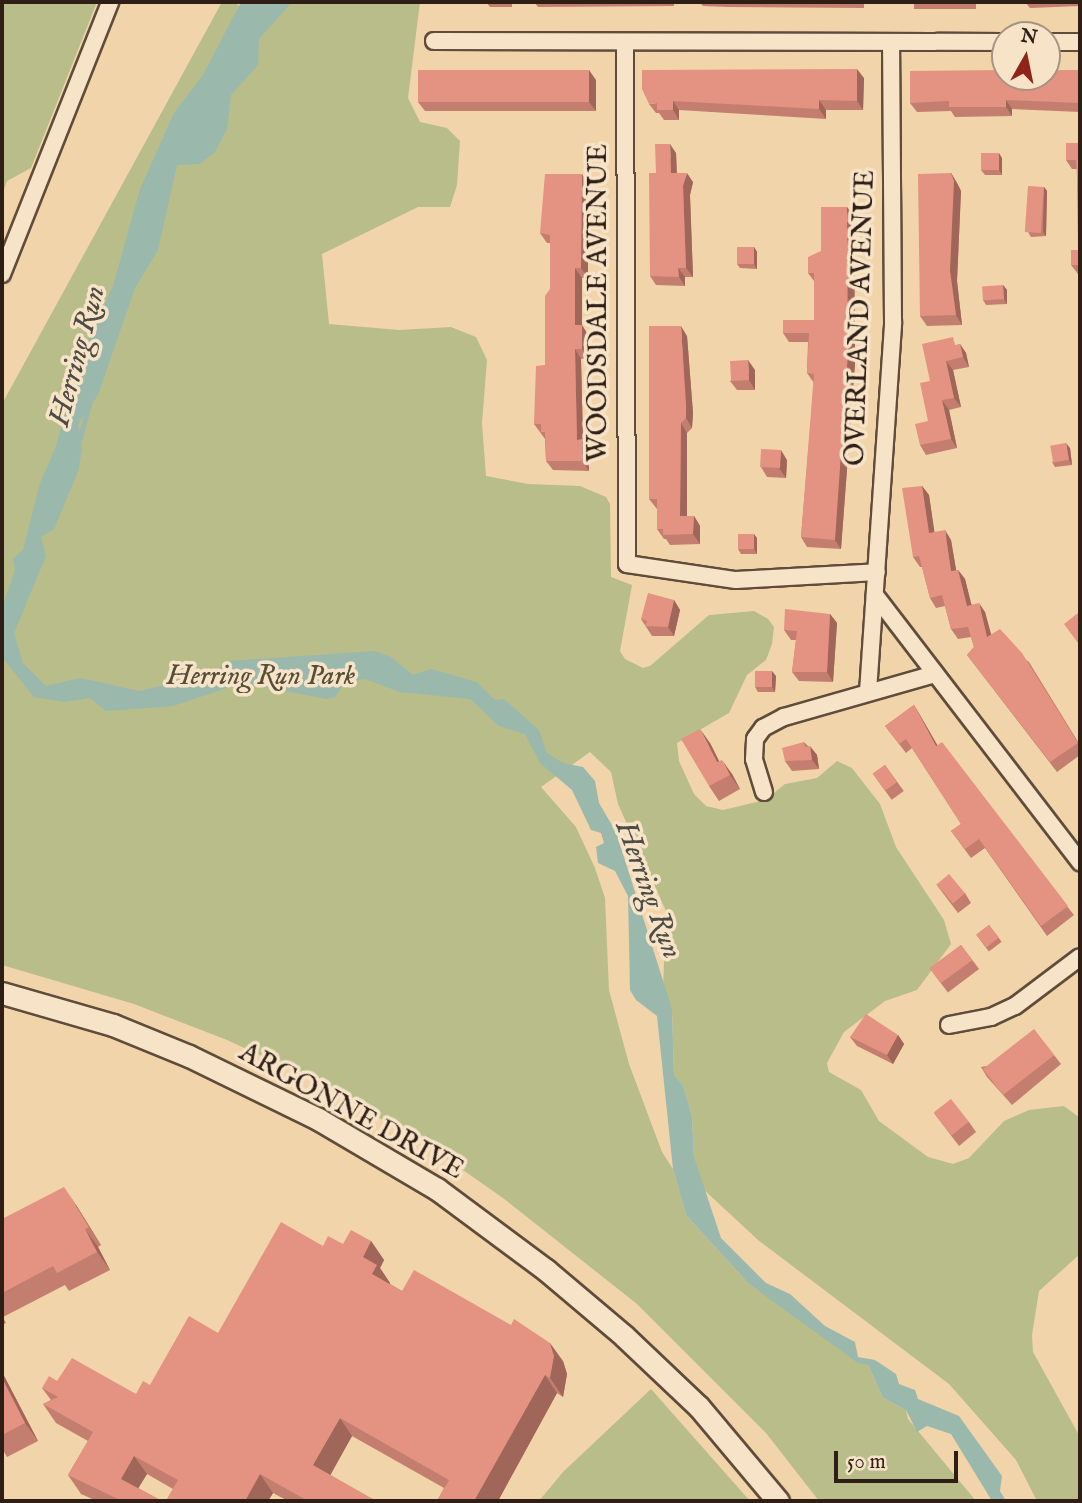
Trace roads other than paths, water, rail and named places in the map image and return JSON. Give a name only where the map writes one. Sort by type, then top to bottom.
[{"type":"main road","name":"ARGONNE DRIVE","points":[[2,993],[113,1025],[188,1056],[318,1119],[437,1189],[593,1308],[699,1407],[778,1501]]},
{"type":"street","points":[[2,274],[110,2]]},
{"type":"street","points":[[434,41],[991,42]]},
{"type":"street","name":"WOODSDALE AVENUE","points":[[625,42],[627,564],[736,580],[877,572]]},
{"type":"street","name":"OVERLAND AVENUE","points":[[868,692],[892,322],[891,42]]},
{"type":"street","points":[[1061,42],[1080,42]]},
{"type":"street","points":[[875,596],[1080,862]]},
{"type":"street","points":[[764,792],[754,759],[755,739],[763,728],[784,717],[935,674]]},
{"type":"street","points":[[949,1025],[991,1017],[1015,1006],[1080,957]]},
{"type":"waterway","name":"Herring Run","points":[[78,444],[89,404]]},
{"type":"park label","name":"Herring Run Park","points":[[261,677]]}]
